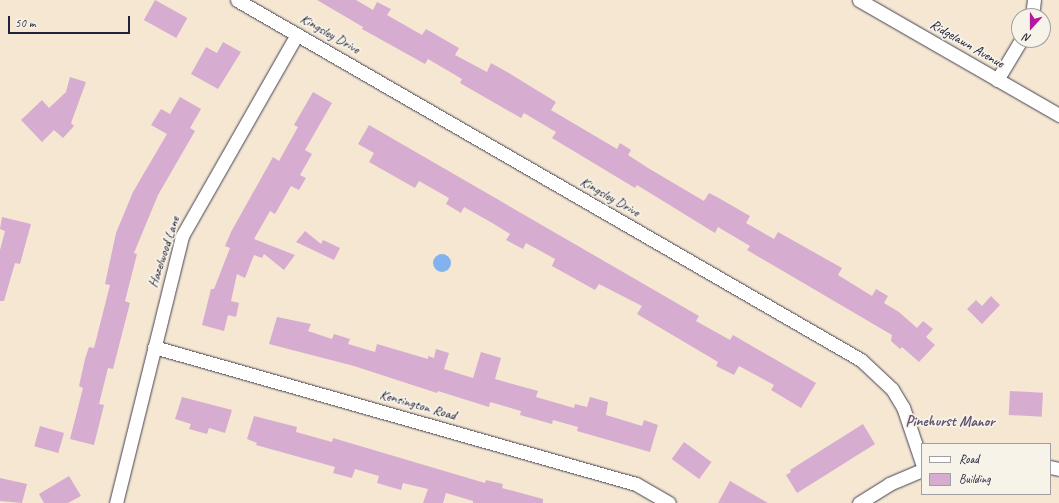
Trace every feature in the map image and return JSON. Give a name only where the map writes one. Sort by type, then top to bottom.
[{"type":"street","name":"Kingsley Drive","points":[[237,0],[861,360],[892,389],[903,407],[921,460]]},
{"type":"street","name":"Ridgelawn Avenue","points":[[859,0],[1059,115]]},
{"type":"street","name":"Hazelwood Lane","points":[[116,503],[173,267],[189,221],[297,34]]},
{"type":"street","points":[[997,80],[1016,48]]},
{"type":"street","name":"Kensington Road","points":[[154,347],[636,484],[669,503]]},
{"type":"street","points":[[858,503],[889,484],[921,470]]},
{"type":"water","points":[[442,254],[448,257],[451,263],[448,269],[442,272],[436,269],[433,263],[436,257]]},
{"type":"building","points":[[155,0],[187,18],[176,38],[144,20]]},
{"type":"building","points":[[317,0],[356,0],[373,10],[377,2],[391,9],[387,15],[422,35],[426,29],[459,48],[455,55],[487,72],[491,63],[556,102],[551,110],[617,149],[620,143],[631,150],[628,155],[704,201],[709,193],[717,197],[750,216],[746,223],[774,239],[778,232],[842,268],[838,275],[872,296],[876,289],[888,296],[884,303],[899,312],[917,328],[923,321],[933,329],[926,337],[935,345],[919,362],[902,347],[900,349],[891,341],[892,335],[747,250],[750,246],[718,227],[715,233],[637,185],[635,188],[552,138],[556,132],[524,113],[521,118],[460,83],[462,79],[428,59],[425,64],[362,29],[363,27]]},
{"type":"building","points":[[223,42],[241,52],[218,89],[191,74],[206,47],[217,53]]},
{"type":"building","points":[[70,77],[86,82],[71,123],[74,126],[63,138],[54,130],[42,142],[21,120],[42,100],[49,108],[66,92]]},
{"type":"building","points":[[313,92],[332,103],[305,150],[312,154],[300,175],[306,178],[299,190],[291,186],[275,214],[270,211],[254,239],[295,255],[284,270],[264,254],[262,258],[254,255],[245,278],[237,274],[231,301],[239,303],[236,317],[228,315],[224,331],[202,325],[211,289],[214,289],[230,248],[225,246],[231,232],[273,157],[279,161],[298,127],[294,125]]},
{"type":"building","points":[[180,97],[201,109],[190,128],[195,131],[158,195],[134,253],[137,254],[125,301],[130,303],[113,369],[108,368],[99,404],[104,405],[94,445],[70,439],[83,388],[79,386],[85,359],[89,347],[94,348],[110,285],[105,284],[116,233],[133,192],[167,134],[151,125],[161,109],[170,114]]},
{"type":"building","points":[[369,125],[699,316],[696,321],[730,340],[733,335],[816,383],[801,408],[771,390],[774,385],[739,366],[734,375],[716,366],[718,362],[637,314],[642,306],[599,284],[595,290],[552,266],[555,259],[526,243],[523,249],[506,240],[510,234],[494,224],[464,207],[461,213],[446,204],[449,198],[419,181],[415,188],[369,162],[374,153],[358,144]]},
{"type":"building","points":[[2,217],[31,224],[20,264],[15,263],[4,301],[0,301],[0,250],[5,231],[0,229]]},
{"type":"building","points":[[305,231],[321,244],[323,240],[340,248],[334,260],[296,242]]},
{"type":"building","points":[[991,296],[1000,305],[982,324],[967,309],[976,300],[982,306]]},
{"type":"building","points":[[277,317],[311,324],[308,331],[332,339],[334,334],[350,339],[348,344],[375,352],[377,344],[428,359],[428,356],[434,358],[436,349],[449,353],[444,369],[473,378],[481,352],[501,358],[495,379],[538,391],[536,397],[574,408],[575,404],[587,407],[590,397],[608,402],[606,415],[642,426],[644,420],[658,425],[650,452],[577,431],[578,427],[553,420],[552,424],[520,415],[521,411],[490,402],[489,407],[438,391],[437,393],[354,366],[269,344]]},
{"type":"building","points":[[1010,391],[1043,393],[1042,417],[1009,415]]},
{"type":"building","points":[[182,397],[232,410],[225,433],[209,428],[207,434],[189,429],[191,424],[175,419]]},
{"type":"building","points":[[254,416],[297,427],[296,432],[332,442],[333,438],[485,483],[486,480],[503,484],[502,488],[543,499],[543,503],[473,503],[473,501],[446,493],[443,503],[423,503],[428,489],[403,483],[401,490],[377,483],[379,476],[355,469],[352,478],[333,473],[335,467],[256,445],[257,443],[247,439]]},
{"type":"building","points":[[863,424],[875,444],[797,493],[786,475],[791,472],[790,470]]},
{"type":"building","points":[[40,426],[64,433],[58,453],[34,446]]},
{"type":"building","points":[[684,442],[712,462],[699,479],[672,459]]},
{"type":"building","points":[[69,476],[81,496],[68,503],[44,503],[39,494]]},
{"type":"building","points":[[0,478],[27,484],[22,503],[0,501]]},
{"type":"building","points":[[730,481],[768,503],[718,503]]},
{"type":"district","name":"Pinehurst Manor","points":[[950,422]]}]
